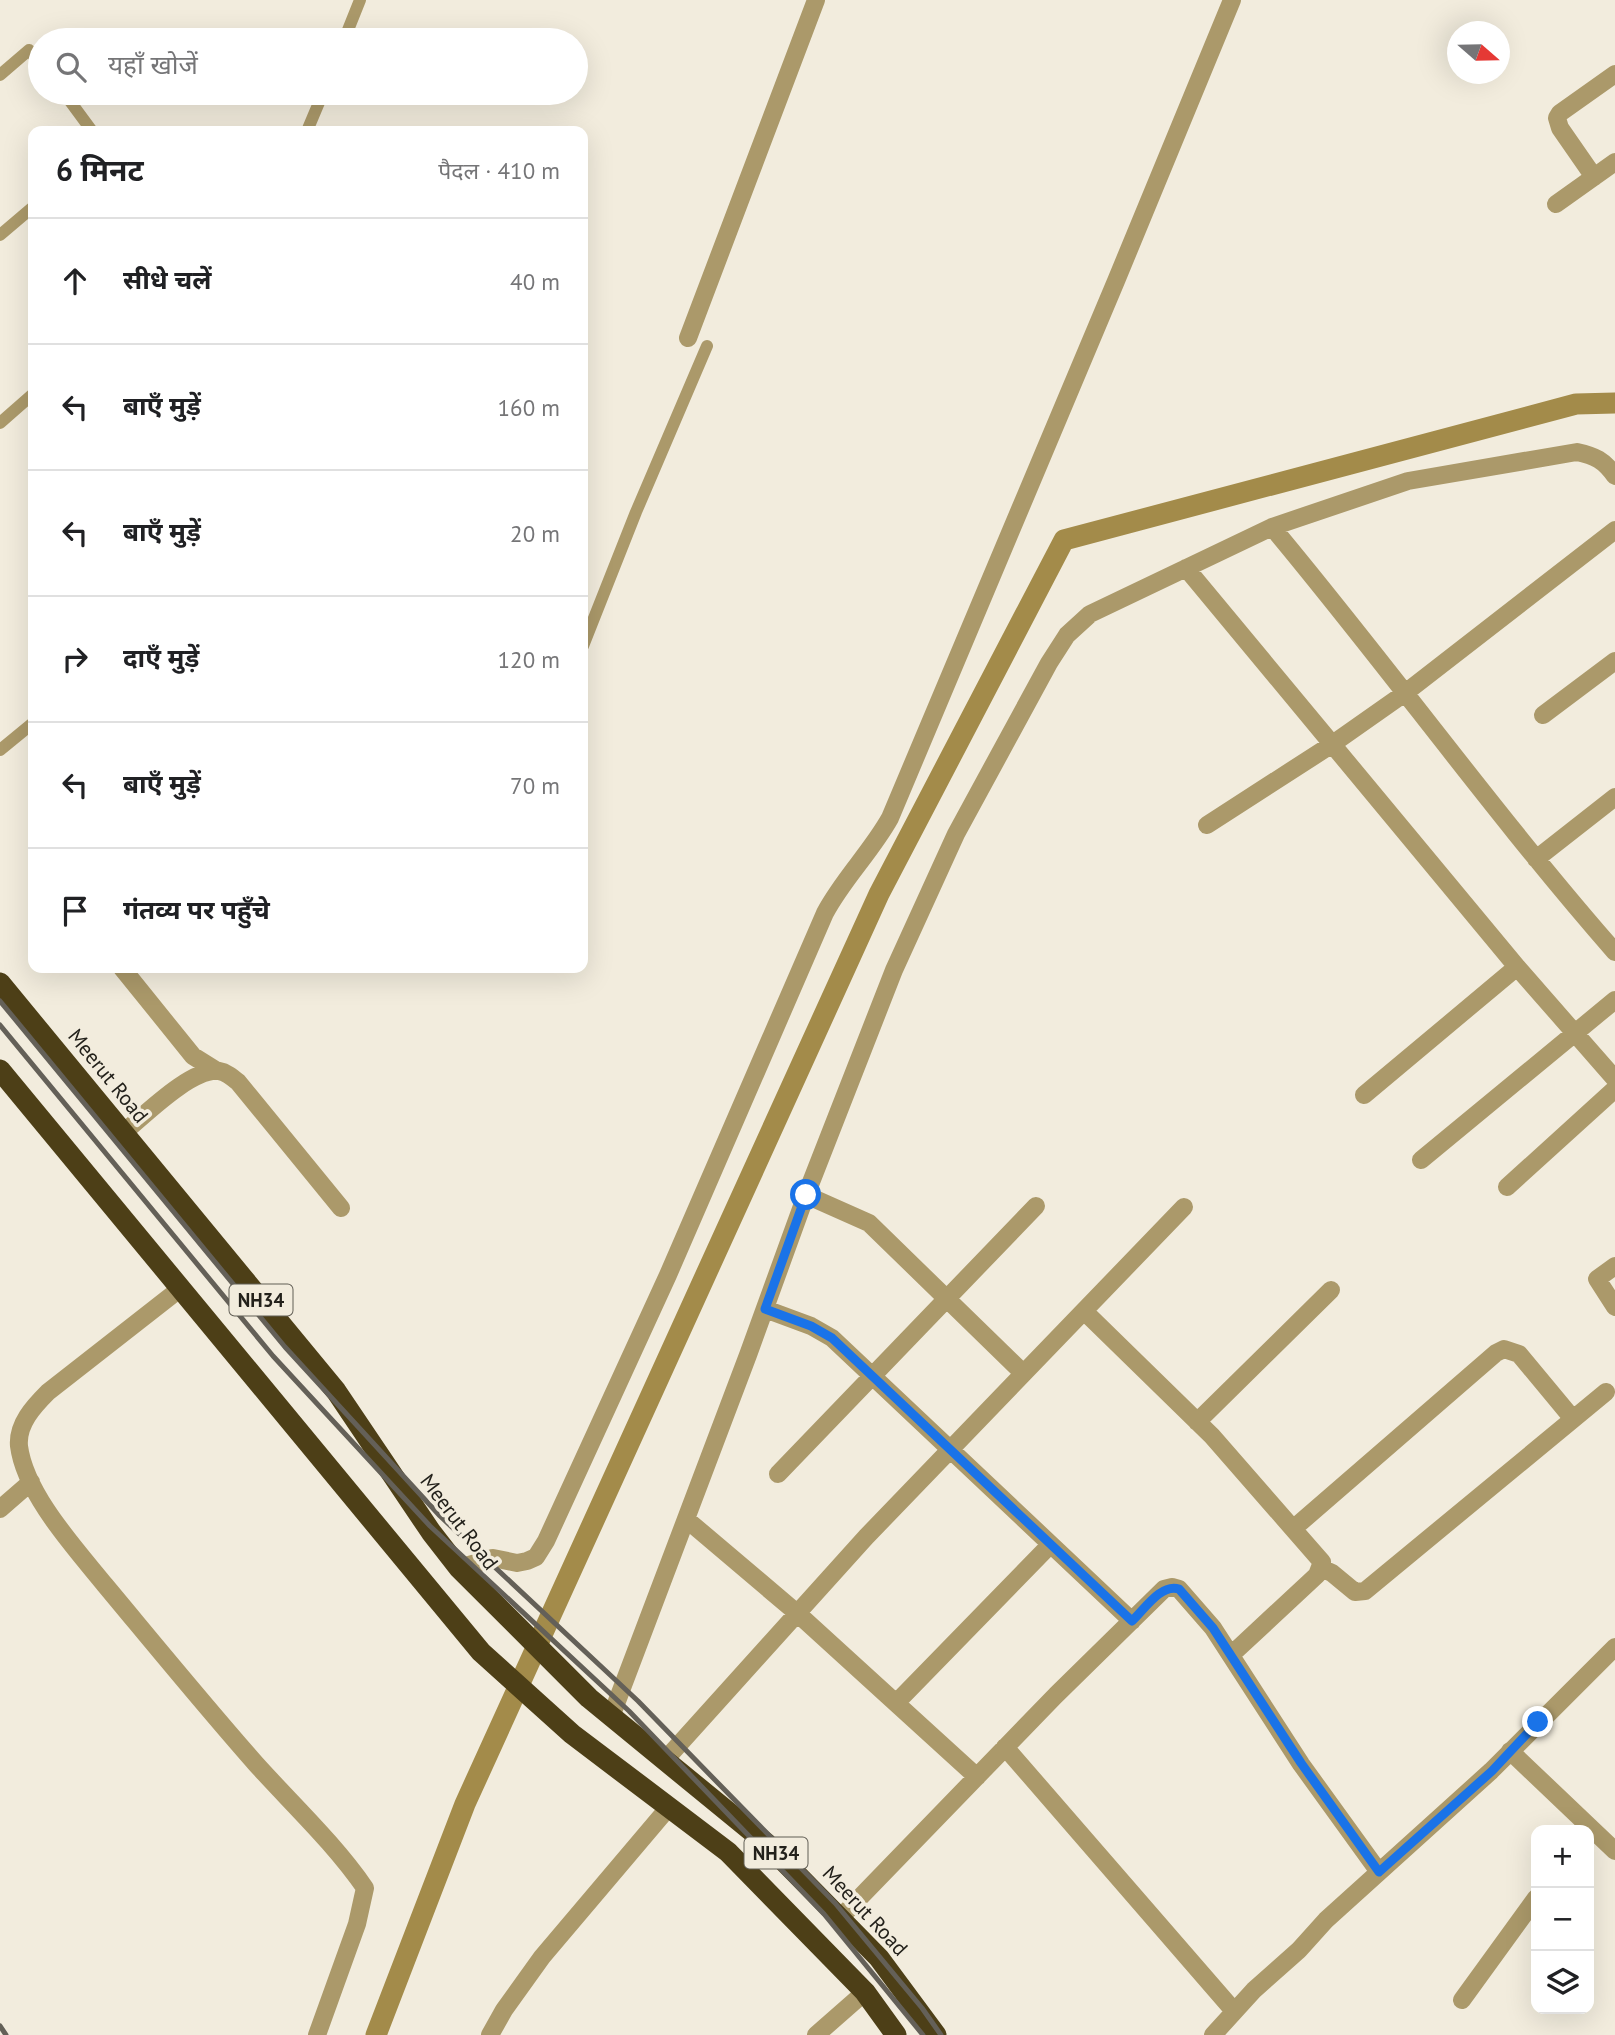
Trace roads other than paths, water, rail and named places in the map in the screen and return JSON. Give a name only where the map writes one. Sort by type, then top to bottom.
[{"type":"highway","name":"Meerut Road","points":[[0,983],[336,1391],[431,1532],[459,1568],[589,1698],[766,1843],[879,1958],[936,2035]]},
{"type":"highway","name":"NH34","points":[[0,1070],[481,1652],[572,1734],[728,1852],[865,1992],[896,2035]]},
{"type":"street","points":[[688,338],[816,0]]},
{"type":"street","points":[[459,1568],[493,1558],[517,1563],[527,1561],[536,1557],[546,1541],[668,1275],[825,913],[837,890],[879,837],[890,818],[1232,0]]},
{"type":"street","points":[[1594,177],[1560,128],[1557,118],[1560,113],[1615,74]]},
{"type":"street","points":[[1556,204],[1615,162]]},
{"type":"street","points":[[611,1717],[806,1195],[894,971],[950,846],[1049,663],[1067,635],[1090,614],[1272,527],[1408,481],[1577,452],[1593,456],[1612,466]]},
{"type":"street","points":[[1272,527],[1536,859],[1615,952]]},
{"type":"street","points":[[1208,825],[1405,693],[1615,530]]},
{"type":"street","points":[[1186,568],[1573,1034],[1615,1079]]},
{"type":"street","points":[[1543,715],[1615,661]]},
{"type":"street","points":[[1536,859],[1615,797]]},
{"type":"street","points":[[1364,1096],[1517,967]]},
{"type":"street","points":[[126,973],[193,1056],[238,1082],[341,1208]]},
{"type":"street","points":[[1421,1160],[1615,1000]]},
{"type":"street","points":[[123,1133],[185,1082],[217,1071]]},
{"type":"street","points":[[1507,1187],[1615,1088]]},
{"type":"street","points":[[806,1195],[869,1223],[1023,1373]]},
{"type":"street","points":[[778,1474],[1035,1206]]},
{"type":"street","points":[[665,1760],[797,1613],[1184,1207]]},
{"type":"street","points":[[1615,1266],[1597,1279],[1615,1307]]},
{"type":"street","points":[[181,1288],[48,1392],[31,1409],[23,1424],[19,1445],[31,1482],[67,1538],[199,1700],[365,1888],[356,1924],[317,2035]]},
{"type":"street","points":[[1197,1422],[1331,1290]]},
{"type":"street","points":[[765,1309],[823,1332],[1132,1621]]},
{"type":"street","points":[[1084,1311],[1197,1422],[1322,1562],[1317,1575],[1231,1655]]},
{"type":"street","points":[[1293,1528],[1496,1353],[1504,1349],[1519,1354],[1573,1419]]},
{"type":"street","points":[[1321,1568],[1332,1573],[1355,1592],[1365,1591],[1606,1391]]},
{"type":"street","points":[[0,1509],[31,1482]]},
{"type":"street","points":[[686,1519],[797,1613],[977,1777]]},
{"type":"street","points":[[896,1703],[1050,1545]]},
{"type":"street","points":[[840,1918],[1005,1747],[1164,1589],[1172,1587],[1179,1589],[1213,1628],[1301,1763],[1379,1872]]},
{"type":"street","points":[[1213,2035],[1326,1920],[1458,1802],[1615,1647]]},
{"type":"street","points":[[1005,1747],[1234,2011]]},
{"type":"street","points":[[1510,1751],[1584,1825]]},
{"type":"street","points":[[491,2035],[504,2010],[542,1957],[669,1807]]},
{"type":"street","points":[[1594,1834],[1615,1851]]},
{"type":"street","points":[[1462,2000],[1531,1905]]},
{"type":"street","points":[[816,2035],[865,1992]]},
{"type":"lane","points":[[349,28],[360,0]]},
{"type":"lane","points":[[0,75],[28,51]]},
{"type":"lane","points":[[74,105],[90,126]]},
{"type":"lane","points":[[309,126],[318,105]]},
{"type":"lane","points":[[0,235],[28,211]]},
{"type":"lane","points":[[588,633],[707,346]]},
{"type":"lane","points":[[0,423],[28,398]]},
{"type":"lane","points":[[0,750],[28,727]]},
{"type":"waterway","points":[[376,2035],[465,1804],[879,894],[1064,540],[1576,404],[1615,403]]},
{"type":"railway","points":[[0,1001],[285,1347],[440,1516],[638,1701],[835,1903],[941,2035]]},
{"type":"railway","points":[[0,1025],[273,1356],[430,1526],[629,1711],[824,1914],[923,2035]]},
{"type":"railway","points":[[0,2026],[6,2035]]}]
